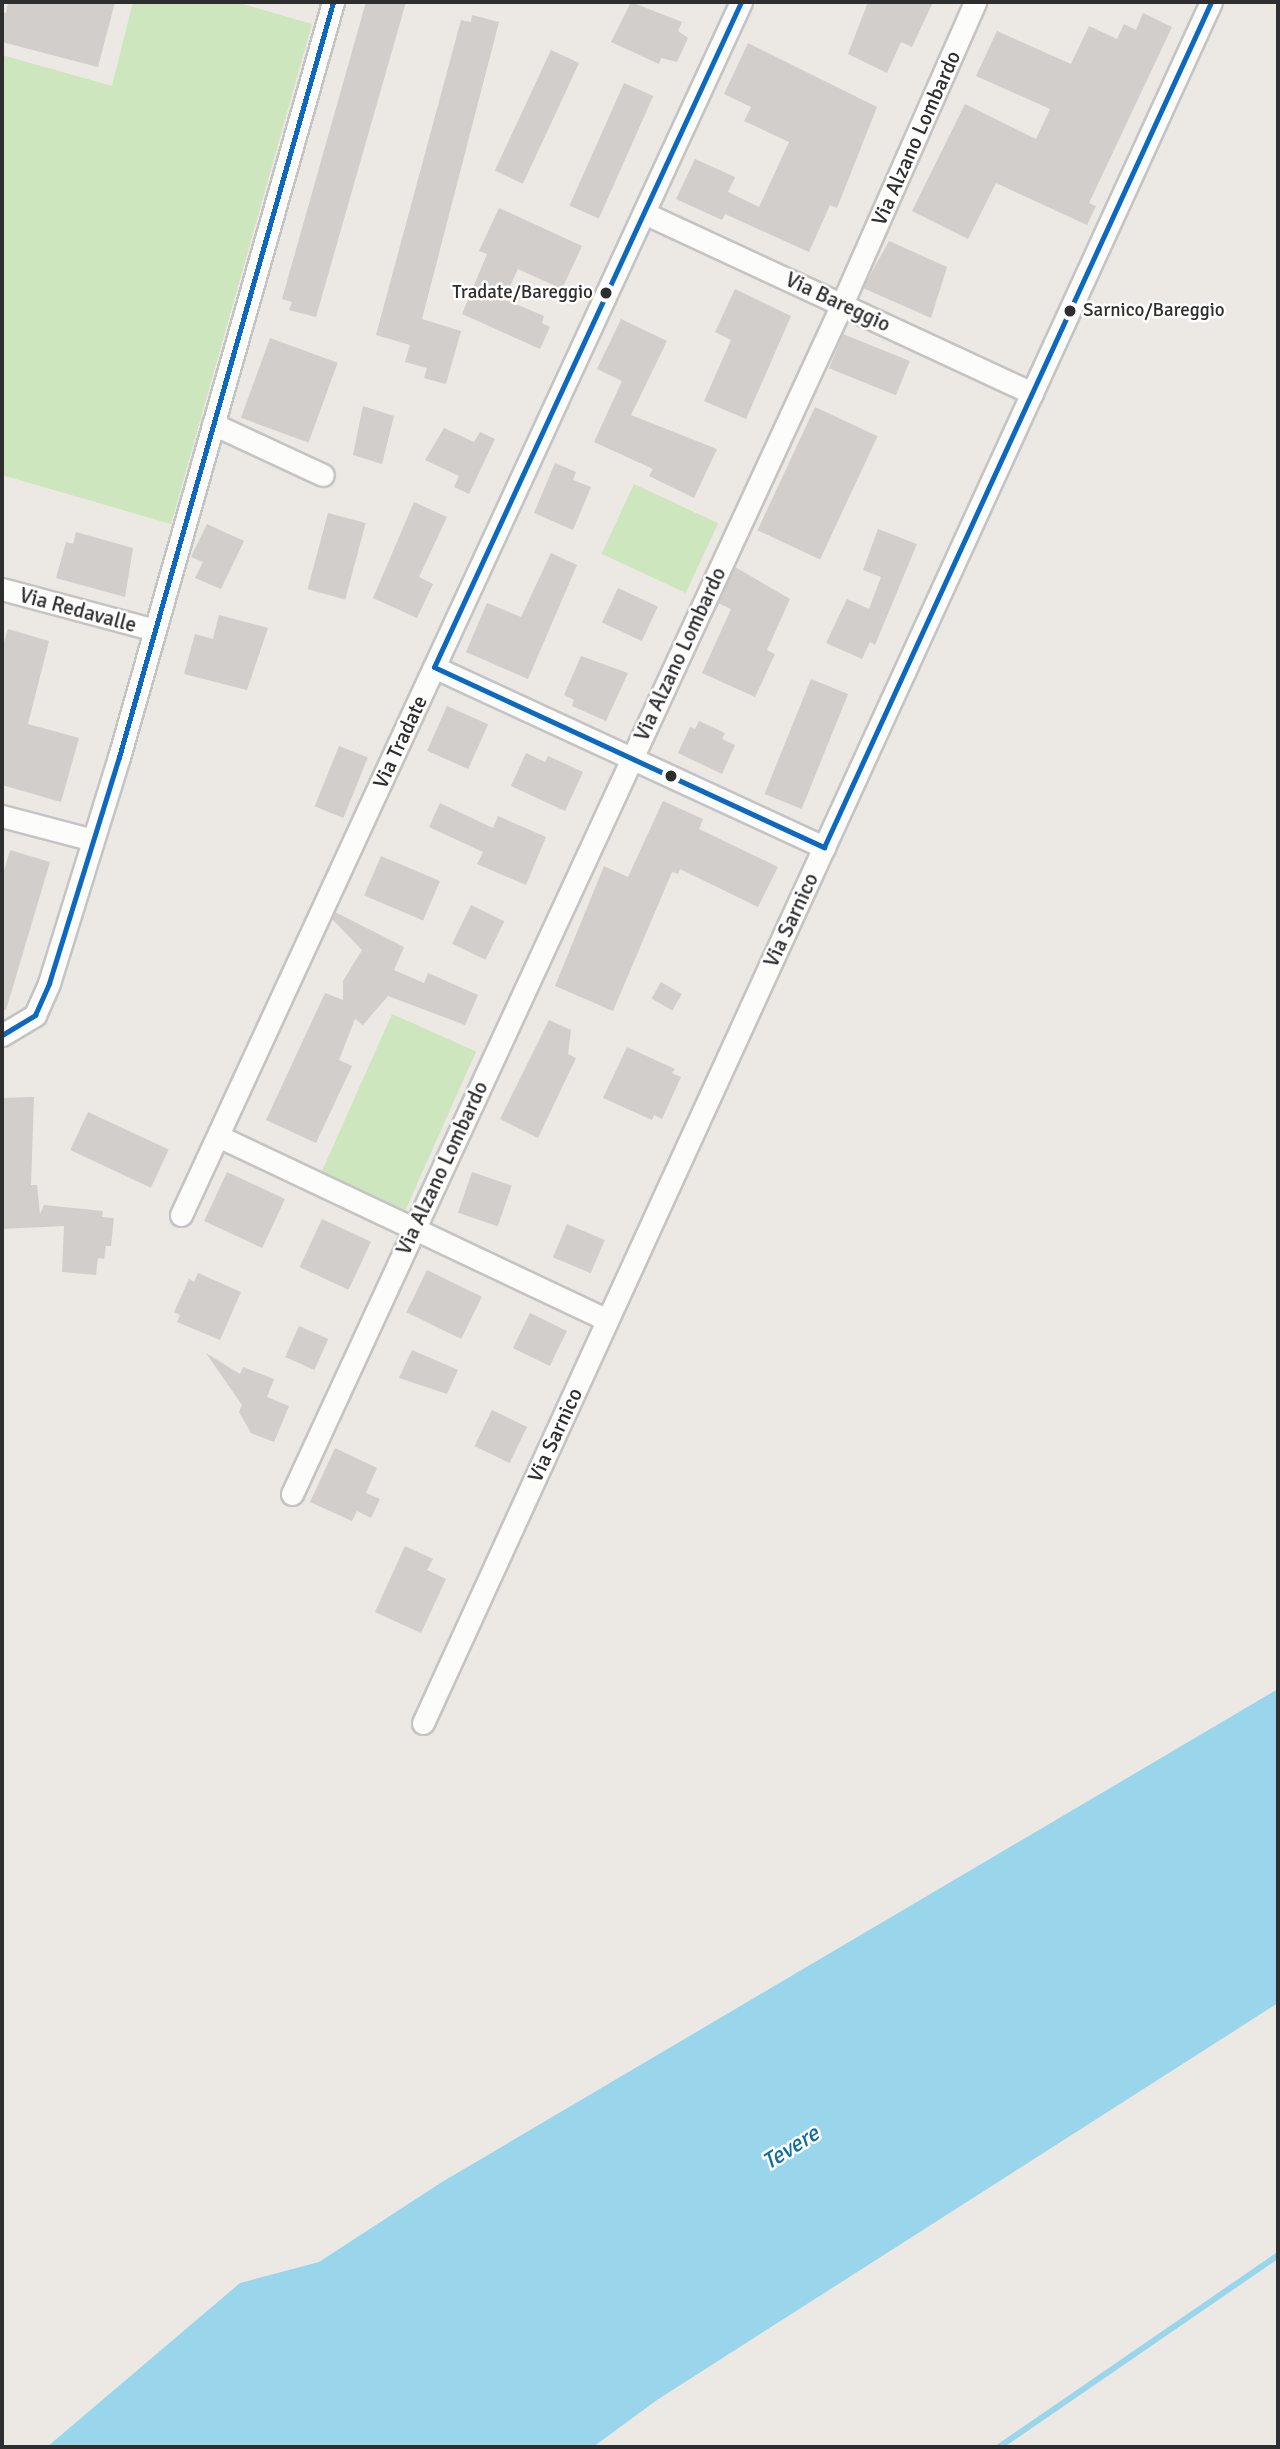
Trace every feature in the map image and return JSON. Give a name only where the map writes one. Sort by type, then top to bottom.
[{"type":"street","points":[[2,1035],[35,1015],[93,840],[333,2]]},
{"type":"street","name":"Via Tradate","points":[[181,1215],[741,2]]},
{"type":"street","name":"Via Alzano Lombardo","points":[[292,1494],[842,304],[975,2]]},
{"type":"street","name":"Via Sarnico","points":[[423,1723],[1211,2]]},
{"type":"street","name":"Via Bareggio","points":[[644,213],[1032,393]]},
{"type":"street","points":[[214,424],[323,475]]},
{"type":"street","name":"Via Redavalle","points":[[2,589],[155,630]]},
{"type":"street","points":[[434,667],[633,755],[824,847]]},
{"type":"street","points":[[2,816],[93,840]]},
{"type":"street","points":[[218,1136],[607,1320]]},
{"type":"green space","points":[[133,2],[236,2],[312,24],[171,524],[2,475],[2,55],[112,86]]},
{"type":"green space","points":[[634,484],[718,523],[686,593],[601,554]]},
{"type":"green space","points":[[392,1014],[476,1051],[405,1210],[321,1173]]},
{"type":"water","name":"Tevere","points":[[1278,1689],[1278,2003],[657,2400],[593,2447],[47,2447],[240,2283],[319,2262],[442,2182]]},
{"type":"building","points":[[8,2],[115,2],[98,67],[2,42],[2,12],[6,13]]},
{"type":"building","points":[[366,2],[406,2],[316,317],[289,310],[292,302],[282,299]]},
{"type":"building","points":[[631,2],[682,22],[678,31],[688,38],[677,62],[661,58],[659,64],[611,42]]},
{"type":"building","points":[[868,2],[933,2],[912,47],[901,42],[887,73],[848,54]]},
{"type":"building","points":[[1143,13],[1172,27],[1089,203],[1096,206],[1087,225],[996,183],[968,239],[912,211],[965,104],[1036,139],[1050,109],[976,76],[997,31],[1071,64],[1089,26],[1117,39],[1124,24],[1136,30]]},
{"type":"building","points":[[472,15],[499,22],[422,319],[461,331],[446,384],[424,378],[427,368],[405,362],[410,345],[376,335],[461,20],[471,22]]},
{"type":"building","points":[[748,43],[877,107],[837,208],[830,205],[809,252],[725,214],[722,220],[676,199],[695,159],[735,177],[728,192],[759,207],[789,142],[744,121],[751,107],[724,94]]},
{"type":"building","points":[[551,50],[579,63],[523,184],[495,171]]},
{"type":"building","points":[[624,83],[653,96],[599,218],[569,205]]},
{"type":"building","points":[[499,208],[582,246],[562,289],[518,269],[504,299],[544,316],[542,323],[550,327],[540,349],[462,314],[487,254],[479,251]]},
{"type":"building","points":[[889,241],[947,267],[931,318],[863,288]]},
{"type":"building","points":[[735,289],[791,316],[746,419],[704,401],[731,340],[715,332]]},
{"type":"building","points":[[621,319],[667,341],[631,415],[717,449],[694,498],[649,476],[653,469],[594,442],[622,381],[597,369]]},
{"type":"building","points":[[843,334],[910,361],[896,395],[829,368]]},
{"type":"building","points":[[270,338],[338,363],[309,442],[241,418]]},
{"type":"building","points":[[363,406],[394,416],[382,464],[353,455]]},
{"type":"building","points":[[815,407],[878,436],[820,559],[758,530]]},
{"type":"building","points":[[444,428],[474,442],[480,432],[495,439],[469,494],[454,487],[459,476],[425,460]]},
{"type":"building","points":[[555,463],[576,472],[573,480],[591,487],[573,530],[534,513]]},
{"type":"building","points":[[414,502],[447,517],[419,577],[433,584],[417,618],[373,598]]},
{"type":"building","points":[[328,513],[366,523],[345,599],[308,589]]},
{"type":"building","points":[[207,524],[244,541],[221,589],[195,578],[203,562],[191,557]]},
{"type":"building","points":[[878,529],[917,544],[875,645],[870,642],[862,659],[826,643],[847,599],[869,609],[881,577],[863,570]]},
{"type":"building","points":[[76,532],[133,548],[125,597],[56,578],[66,542],[73,544]]},
{"type":"building","points":[[551,553],[577,565],[528,679],[466,652],[487,603],[521,617]]},
{"type":"building","points":[[735,567],[790,599],[767,650],[775,654],[755,697],[702,673],[731,609],[718,603]]},
{"type":"building","points":[[618,588],[658,607],[642,641],[602,622]]},
{"type":"building","points":[[219,615],[268,628],[247,690],[184,674],[195,634],[213,639]]},
{"type":"building","points":[[8,629],[49,641],[28,724],[79,738],[61,802],[2,785],[2,649]]},
{"type":"building","points":[[581,656],[628,673],[606,721],[572,706],[574,700],[564,695]]},
{"type":"building","points":[[811,679],[848,694],[802,809],[765,794]]},
{"type":"building","points":[[447,706],[488,724],[468,769],[427,751]]},
{"type":"building","points":[[699,721],[725,733],[722,739],[735,745],[722,774],[678,753],[690,727],[695,729]]},
{"type":"building","points":[[339,746],[368,758],[343,818],[315,806]]},
{"type":"building","points":[[526,753],[545,762],[548,756],[583,772],[565,811],[511,786]]},
{"type":"building","points":[[663,801],[703,819],[699,829],[778,867],[758,907],[680,869],[678,874],[672,872],[613,1011],[555,986],[604,866],[628,877]]},
{"type":"building","points":[[440,803],[493,828],[498,816],[546,837],[526,885],[477,864],[483,852],[429,827]]},
{"type":"building","points":[[10,850],[50,862],[6,1010],[2,1009],[2,878]]},
{"type":"building","points":[[381,856],[440,881],[423,921],[364,896]]},
{"type":"building","points":[[471,905],[504,921],[485,960],[452,944]]},
{"type":"building","points":[[335,912],[404,947],[394,970],[424,983],[428,973],[478,995],[465,1025],[388,996],[363,1025],[355,1019],[339,1060],[352,1066],[316,1143],[266,1120],[325,993],[343,1000],[343,981],[362,950],[332,919]]},
{"type":"building","points":[[661,982],[682,994],[672,1010],[652,998]]},
{"type":"building","points":[[549,1020],[571,1030],[568,1054],[576,1058],[538,1138],[500,1119]]},
{"type":"building","points":[[627,1047],[675,1069],[672,1073],[681,1077],[662,1119],[654,1115],[652,1120],[603,1098]]},
{"type":"building","points":[[34,1097],[31,1185],[37,1185],[40,1214],[44,1205],[103,1211],[102,1217],[114,1218],[111,1246],[106,1246],[104,1259],[98,1258],[96,1275],[62,1272],[64,1226],[2,1229],[2,1098]]},
{"type":"building","points":[[88,1112],[169,1150],[151,1188],[70,1150]]},
{"type":"building","points":[[227,1172],[285,1199],[262,1248],[204,1221]]},
{"type":"building","points":[[472,1172],[512,1186],[498,1226],[458,1213]]},
{"type":"building","points":[[322,1219],[371,1242],[349,1290],[300,1267]]},
{"type":"building","points":[[567,1224],[605,1240],[591,1273],[553,1257]]},
{"type":"building","points":[[427,1270],[482,1297],[461,1339],[406,1312]]},
{"type":"building","points":[[198,1273],[241,1292],[220,1340],[177,1322],[180,1315],[174,1312],[189,1279],[194,1282]]},
{"type":"building","points":[[530,1313],[567,1331],[550,1366],[513,1348]]},
{"type":"building","points":[[299,1326],[328,1339],[314,1370],[285,1357]]},
{"type":"building","points":[[412,1350],[458,1370],[447,1394],[399,1378]]},
{"type":"building","points":[[206,1353],[240,1374],[243,1367],[274,1379],[267,1397],[289,1406],[274,1442],[251,1433],[239,1412],[242,1405]]},
{"type":"building","points":[[492,1410],[527,1427],[510,1463],[474,1446]]},
{"type":"building","points":[[335,1448],[377,1468],[366,1493],[380,1499],[371,1518],[357,1511],[352,1521],[310,1502]]},
{"type":"building","points":[[405,1546],[433,1559],[427,1570],[446,1579],[421,1633],[375,1612]]},
{"type":"waterway","points":[[999,2447],[1278,2255]]},
{"type":"transit line","points":[[2,1035],[35,1015],[49,983],[119,757],[333,2]]},
{"type":"transit line","points":[[741,2],[434,667],[824,847],[1211,2]]},
{"type":"place","name":"Tradate/Bareggio","points":[[606,293]]},
{"type":"place","name":"Sarnico/Bareggio","points":[[1070,311]]}]
